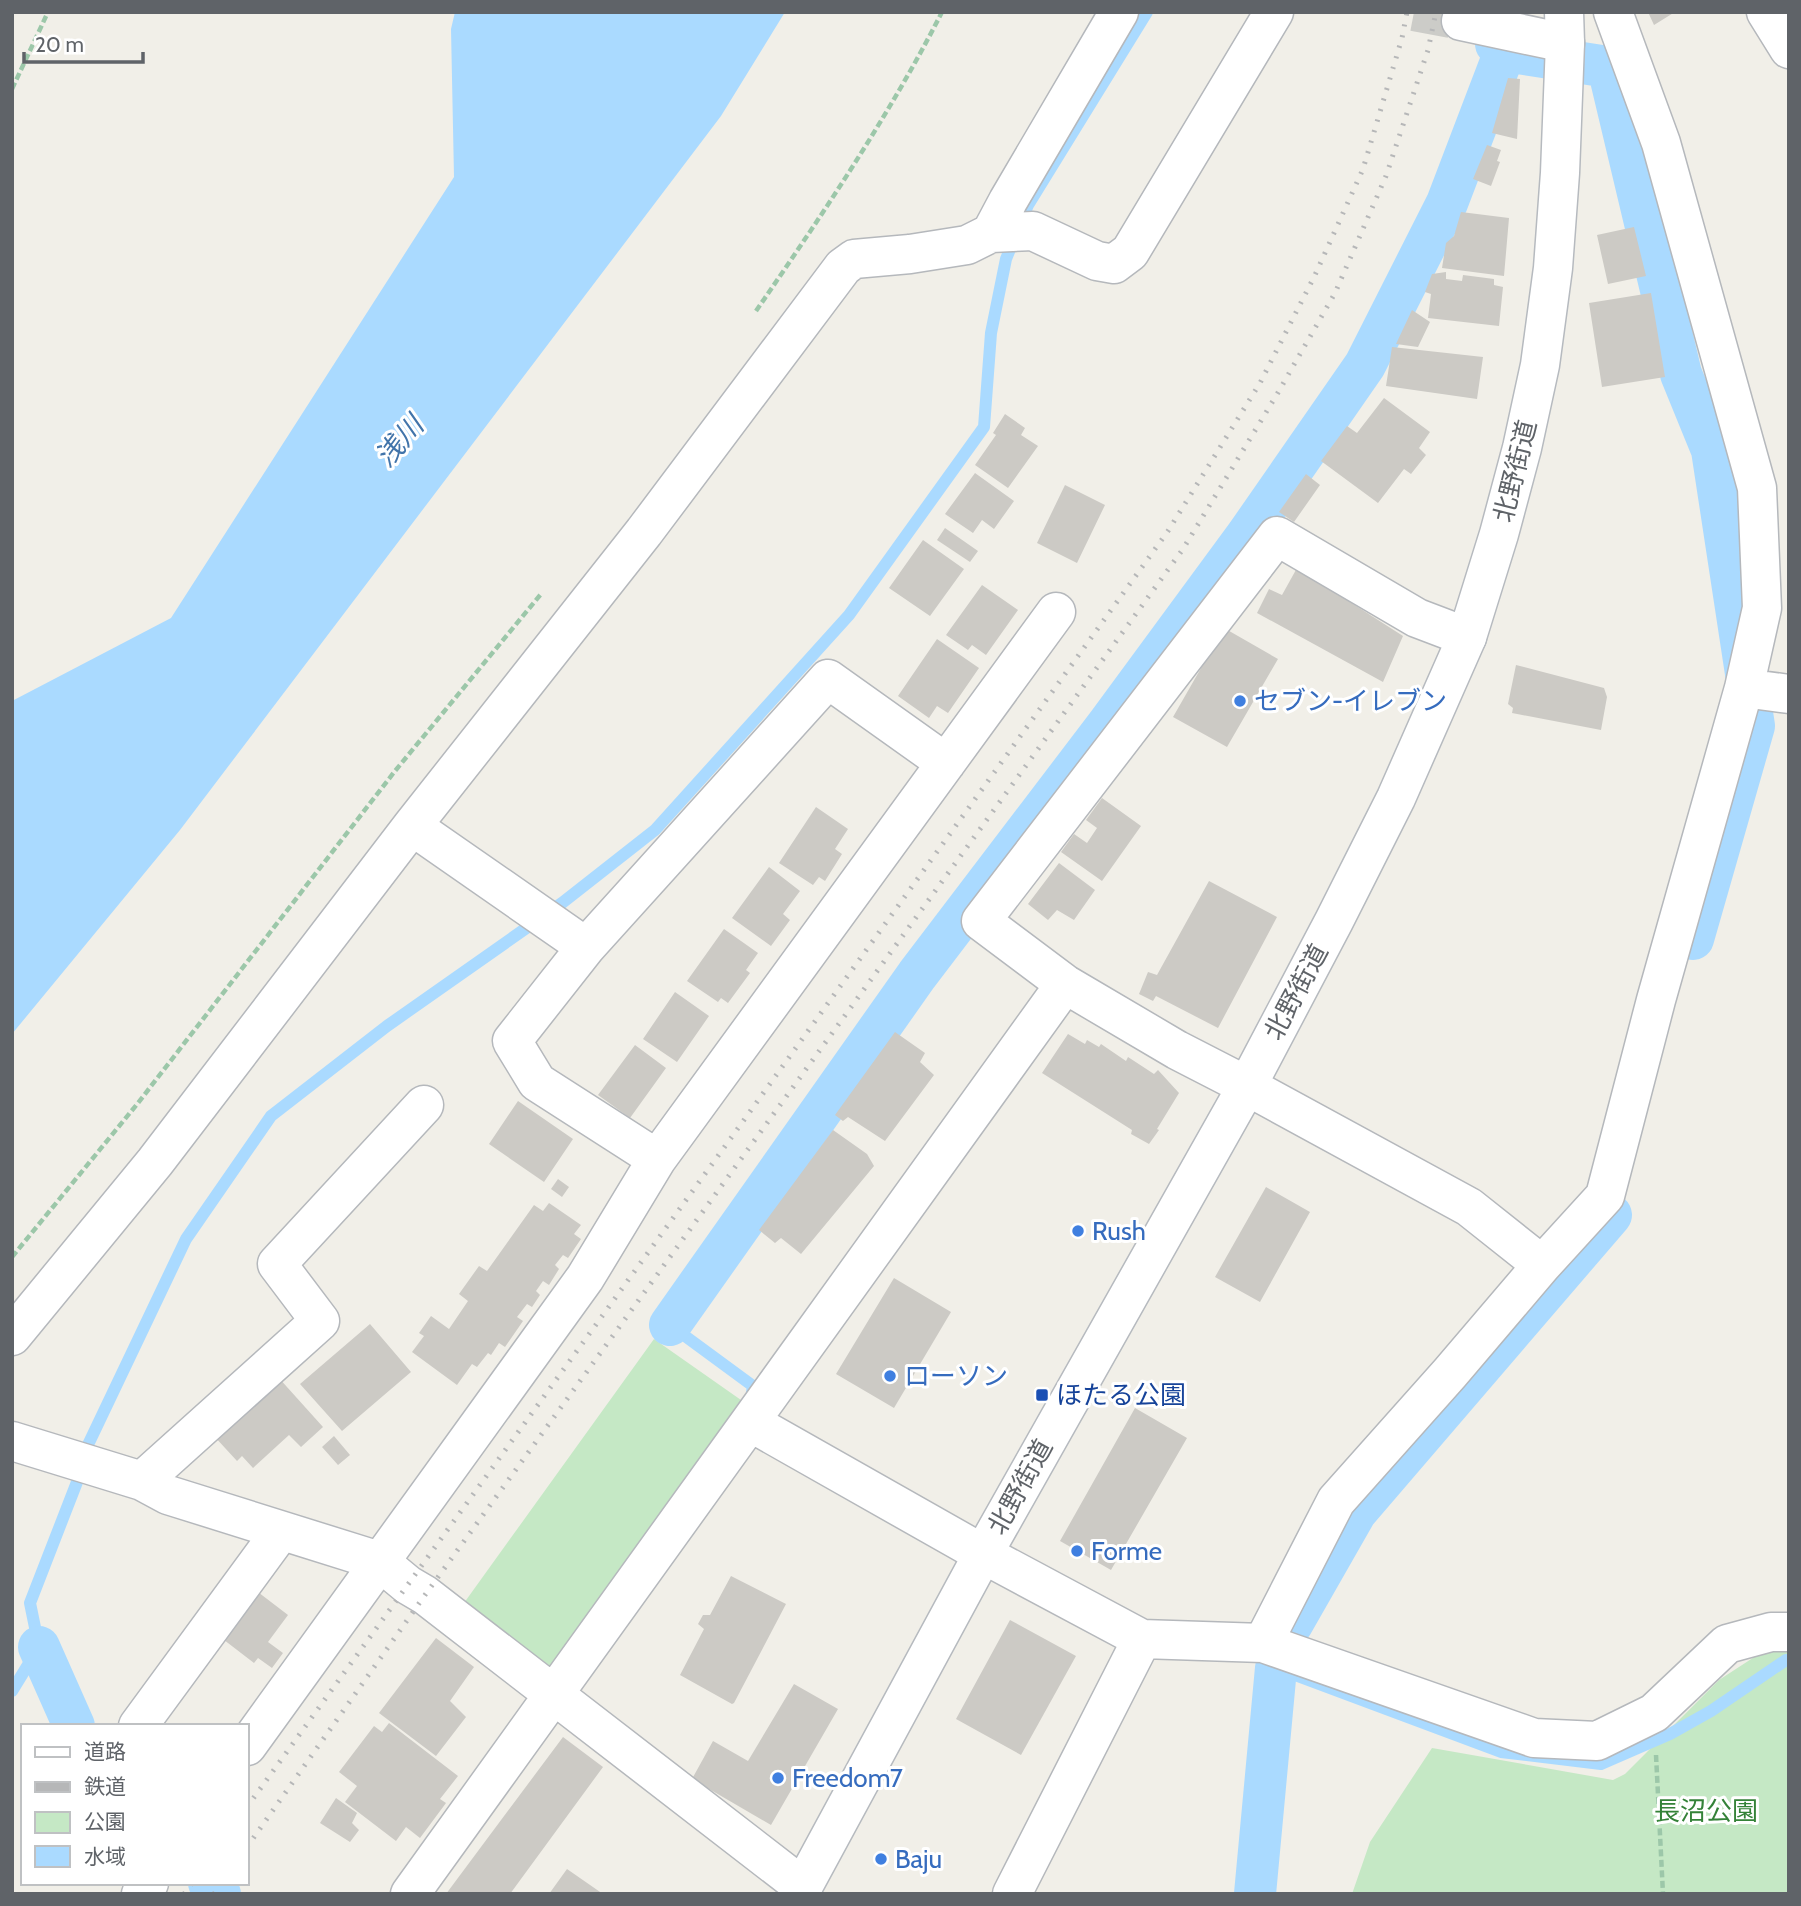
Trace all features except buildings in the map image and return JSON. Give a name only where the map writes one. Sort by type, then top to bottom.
[{"type":"street","points":[[991,233],[1119,12]]},
{"type":"street","points":[[12,1336],[155,1162],[412,826],[644,532],[843,267],[853,259],[967,245],[991,233],[1033,231],[1097,261],[1114,264],[1130,252],[1274,12]]},
{"type":"street","points":[[1263,1643],[1336,1501],[1605,1196],[1656,1000],[1744,688],[1762,608],[1757,488],[1661,143],[1613,12]]},
{"type":"street","points":[[1766,12],[1789,49]]},
{"type":"street","points":[[1461,21],[1511,22],[1565,28]]},
{"type":"street","name":"北野街道","points":[[801,1890],[983,1553],[1247,1086],[1396,798],[1467,637],[1500,534],[1540,365],[1553,268],[1560,173],[1565,28]]},
{"type":"street","points":[[1467,637],[1417,618],[1277,536],[981,921],[1065,984],[1177,1050],[1469,1207],[1542,1265]]},
{"type":"street","points":[[248,1745],[585,1278],[657,1159],[1056,612]]},
{"type":"street","points":[[657,1159],[537,1082],[512,1041],[586,947],[828,679],[947,763]]},
{"type":"street","points":[[1744,688],[1789,694]]},
{"type":"street","points":[[412,826],[586,947]]},
{"type":"street","points":[[410,1894],[1065,984]]},
{"type":"street","points":[[142,1481],[320,1321],[277,1264],[424,1105]]},
{"type":"street","points":[[750,1422],[1142,1639],[1263,1643],[1534,1738],[1597,1741],[1654,1713],[1727,1644],[1770,1632],[1789,1632]]},
{"type":"street","points":[[12,1441],[142,1481],[168,1495],[379,1561],[801,1890]]},
{"type":"street","points":[[139,1724],[281,1531]]},
{"type":"street","points":[[1015,1893],[1142,1639]]},
{"type":"path","points":[[12,89],[15,75],[48,12]]},
{"type":"path","points":[[753,317],[872,134],[942,12]]},
{"type":"path","points":[[12,1257],[138,1103],[395,771],[546,587]]},
{"type":"path","points":[[1654,1713],[1663,1894]]},
{"type":"green space","points":[[654,1339],[741,1400],[550,1666],[464,1603]]},
{"type":"green space","name":"長沼公園","points":[[1789,1650],[1789,1894],[1352,1894],[1370,1842],[1432,1748],[1613,1780],[1625,1774],[1719,1680],[1762,1652]]},
{"type":"water","name":"浅川","points":[[455,12],[785,12],[721,116],[180,830],[12,1034],[12,701],[171,618],[454,177],[451,29]]},
{"type":"waterway","points":[[12,1691],[39,1647],[30,1603],[77,1482],[86,1449],[186,1239],[271,1116],[387,1026],[562,903],[655,830],[849,615],[984,427],[991,333],[1006,259],[1028,205],[1147,12]]},
{"type":"waterway","points":[[670,1325],[917,975],[1108,724],[1247,535],[1365,365],[1447,203],[1505,51],[1496,44]]},
{"type":"waterway","points":[[1505,51],[1608,67],[1681,374],[1712,450],[1754,726],[1693,939]]},
{"type":"waterway","points":[[1292,1624],[1356,1512],[1611,1215]]},
{"type":"waterway","points":[[670,1325],[753,1386],[751,1399]]},
{"type":"waterway","points":[[39,1647],[73,1724]]},
{"type":"waterway","points":[[1276,1668],[1501,1752],[1601,1764],[1670,1734],[1711,1711],[1789,1660]]},
{"type":"waterway","points":[[1255,1894],[1276,1668]]},
{"type":"waterway","points":[[211,1885],[220,1894]]},
{"type":"tunnel","points":[[1414,12],[1461,21]]},
{"type":"railway","points":[[248,1806],[1168,531],[1260,383],[1315,275],[1363,169],[1402,38],[1407,12]]},
{"type":"railway","points":[[248,1846],[425,1595],[1183,549],[1335,293],[1386,176],[1428,50],[1436,12]]},
{"type":"railway","points":[[184,1894],[191,1885]]},
{"type":"railway","points":[[214,1894],[220,1885]]},
{"type":"place","name":"セブン-イレブン","points":[[1240,701]]},
{"type":"place","name":"Rush","points":[[1078,1231]]},
{"type":"place","name":"ローソン","points":[[890,1376]]},
{"type":"place","name":"ほたる公園","points":[[1042,1395]]},
{"type":"place","name":"Forme","points":[[1077,1551]]},
{"type":"place","name":"Freedom7","points":[[778,1778]]},
{"type":"place","name":"Baju","points":[[881,1859]]}]
